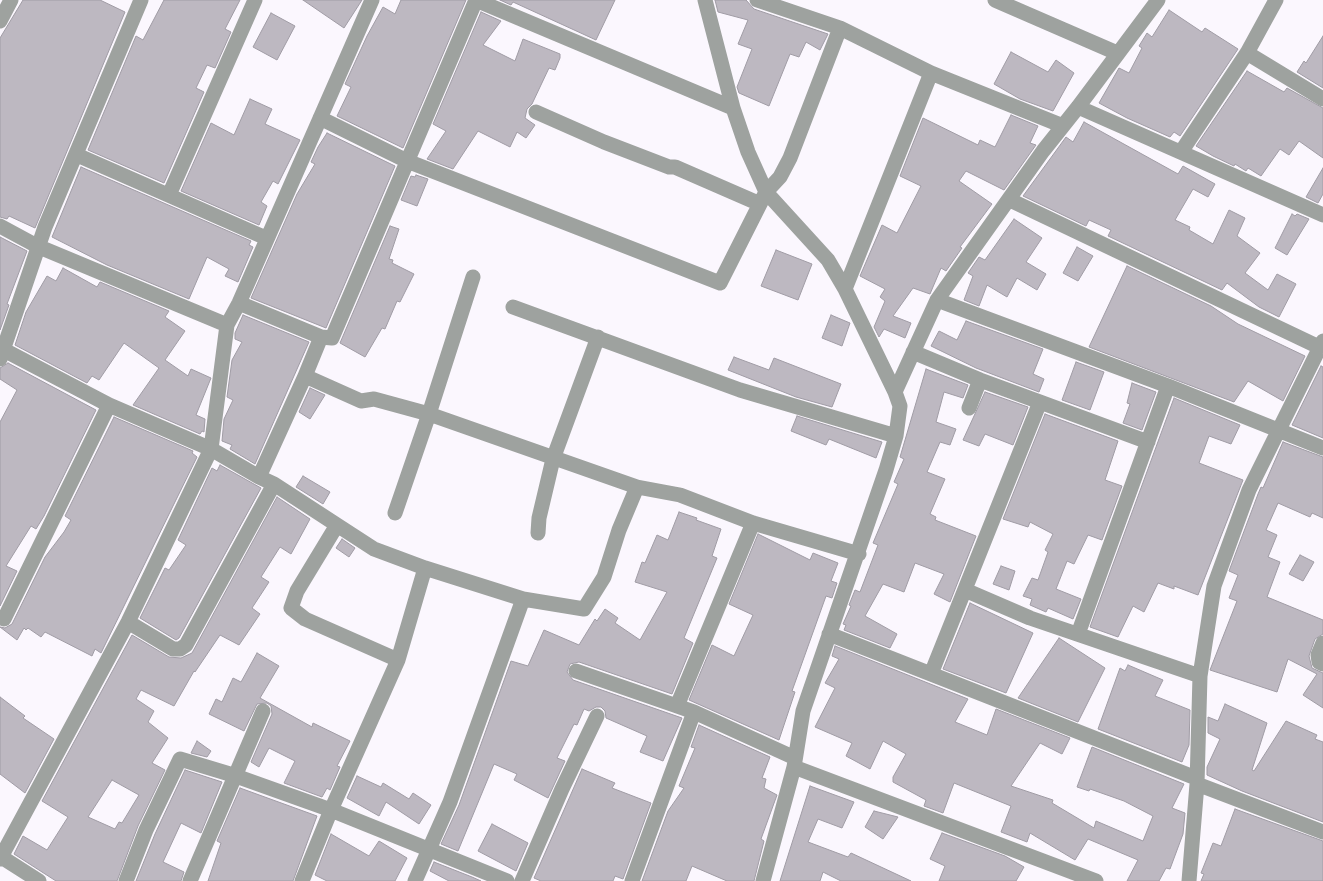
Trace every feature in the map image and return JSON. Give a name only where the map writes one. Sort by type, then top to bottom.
[{"type":"street","points":[[0,21],[11,0]]},
{"type":"street","points":[[142,0],[37,246],[2,355],[109,405],[210,448],[274,484],[374,549],[425,568],[523,599],[584,609],[604,577],[619,530],[637,487]]},
{"type":"street","points":[[170,196],[255,0]]},
{"type":"street","points":[[39,881],[0,858],[128,622],[210,448],[227,325],[239,303],[372,0]]},
{"type":"street","points":[[239,303],[321,337],[332,338],[476,0],[732,108]]},
{"type":"street","points":[[705,0],[732,108],[763,198]]},
{"type":"street","points":[[757,0],[840,28],[931,74],[1063,126]]},
{"type":"street","points":[[995,0],[1117,53]]},
{"type":"street","points":[[895,392],[937,300],[1010,200],[1043,151],[1158,0]]},
{"type":"street","points":[[1181,152],[1247,53],[1276,0]]},
{"type":"street","points":[[320,118],[408,161],[720,282],[763,198],[780,177],[790,158],[840,28]]},
{"type":"street","points":[[1247,53],[1323,100]]},
{"type":"street","points":[[845,288],[931,74]]},
{"type":"street","points":[[1078,107],[1323,215]]},
{"type":"street","points":[[536,112],[604,142],[669,167],[675,167],[763,198],[828,260],[845,288],[900,406],[896,436],[859,554],[803,711],[795,762],[763,881]]},
{"type":"street","points":[[76,155],[266,238]]},
{"type":"street","points":[[1010,200],[1321,344],[1249,490],[1214,586],[1200,676],[1196,781],[1189,881]]},
{"type":"street","points":[[0,226],[37,246],[227,325]]},
{"type":"street","points":[[395,513],[473,277]]},
{"type":"street","points":[[937,300],[1168,386],[1323,448]]},
{"type":"street","points":[[513,307],[740,390],[896,436]]},
{"type":"street","points":[[260,477],[321,337]]},
{"type":"street","points":[[538,533],[539,518],[553,459],[598,337]]},
{"type":"street","points":[[913,352],[980,380],[1148,442]]},
{"type":"street","points":[[305,376],[361,401],[374,399],[429,414],[637,487],[680,495],[753,523],[859,554]]},
{"type":"street","points":[[969,408],[980,380]]},
{"type":"street","points":[[1078,634],[1168,386]]},
{"type":"street","points":[[931,674],[1040,402]]},
{"type":"street","points":[[4,619],[109,405]]},
{"type":"street","points":[[128,622],[173,649],[180,649],[186,645],[274,484]]},
{"type":"street","points":[[677,706],[753,523]]},
{"type":"street","points":[[337,525],[297,591],[291,608],[305,619],[398,660]]},
{"type":"street","points":[[302,881],[331,810],[398,660],[425,568]]},
{"type":"street","points":[[965,590],[1078,634],[1200,676]]},
{"type":"street","points":[[414,881],[450,802],[523,599]]},
{"type":"street","points":[[829,634],[1323,832]]},
{"type":"street","points":[[1323,643],[1318,655],[1319,662],[1323,664]]},
{"type":"street","points":[[576,671],[694,712],[795,762],[1096,881]]},
{"type":"street","points":[[190,881],[263,711]]},
{"type":"street","points":[[632,881],[694,712]]},
{"type":"street","points":[[522,881],[562,789],[598,716]]},
{"type":"street","points":[[126,881],[146,830],[180,759],[234,775],[331,810],[507,881]]},
{"type":"building","points":[[23,0],[100,0],[125,12],[35,228],[9,216],[7,219],[0,217],[0,38]]},
{"type":"building","points":[[164,0],[240,0],[225,29],[231,32],[215,68],[207,65],[196,88],[204,92],[164,183],[88,150],[136,36],[143,40]]},
{"type":"building","points":[[303,0],[362,0],[344,28]]},
{"type":"building","points":[[401,0],[466,0],[403,148],[337,116],[351,87],[345,84],[367,36],[383,7],[395,14]]},
{"type":"building","points":[[500,0],[615,0],[596,40],[513,2],[511,5]]},
{"type":"building","points":[[715,0],[746,0],[754,9],[828,34],[820,50],[806,42],[799,57],[790,54],[769,106],[739,93],[737,87],[752,49],[738,44],[748,20],[718,12]]},
{"type":"building","points":[[1169,10],[1202,32],[1205,28],[1238,49],[1180,136],[1174,132],[1170,137],[1099,103],[1119,68],[1129,73],[1142,48],[1139,46],[1147,33],[1152,37]]},
{"type":"building","points":[[481,12],[501,21],[483,45],[515,61],[523,39],[560,54],[560,58],[555,70],[549,68],[532,104],[527,109],[525,118],[535,125],[526,138],[517,132],[510,147],[478,131],[453,169],[427,159],[446,131],[433,124]]},
{"type":"building","points":[[271,13],[295,26],[277,60],[253,47]]},
{"type":"building","points":[[1323,36],[1323,88],[1297,72],[1304,61],[1306,63]]},
{"type":"building","points":[[1011,52],[1048,72],[1056,60],[1074,73],[1053,111],[1020,99],[994,84]]},
{"type":"building","points":[[1247,71],[1284,92],[1287,88],[1323,108],[1323,158],[1299,141],[1289,155],[1280,149],[1261,176],[1248,168],[1246,171],[1235,164],[1234,166],[1196,146]]},
{"type":"building","points":[[250,99],[272,109],[265,124],[300,140],[278,184],[273,181],[261,202],[267,206],[259,225],[181,191],[211,123],[234,135]]},
{"type":"building","points":[[1011,115],[1038,126],[1030,143],[1036,145],[1004,190],[966,171],[959,181],[992,204],[960,247],[962,248],[946,271],[941,268],[930,294],[913,288],[893,316],[911,323],[905,338],[884,329],[879,337],[874,327],[885,301],[880,297],[885,289],[860,276],[882,225],[897,233],[921,186],[900,176],[923,118],[978,145],[980,140],[995,147]]},
{"type":"building","points":[[1084,122],[1178,174],[1183,166],[1215,184],[1208,197],[1193,189],[1175,220],[1190,227],[1189,230],[1213,244],[1229,210],[1245,218],[1237,236],[1260,253],[1245,273],[1268,290],[1277,274],[1296,284],[1279,317],[1259,307],[1227,283],[1222,290],[1108,236],[1111,230],[1089,220],[1086,226],[1023,196],[1066,137],[1073,142]]},
{"type":"building","points":[[327,133],[395,166],[326,328],[251,298],[297,194],[315,164],[311,162]]},
{"type":"building","points":[[81,167],[251,241],[249,245],[253,247],[238,282],[225,276],[229,269],[207,257],[189,299],[107,265],[52,237]]},
{"type":"building","points":[[1323,168],[1323,194],[1318,203],[1306,197]]},
{"type":"building","points":[[416,175],[428,179],[417,206],[401,200],[411,176],[415,177]]},
{"type":"building","points":[[1292,214],[1309,219],[1287,255],[1275,248]]},
{"type":"building","points":[[1014,219],[1042,238],[1026,262],[1046,274],[1037,290],[1017,278],[1007,297],[987,285],[979,306],[964,300],[973,276],[968,273],[979,257],[985,260]]},
{"type":"building","points":[[390,226],[399,229],[389,259],[393,260],[392,263],[414,274],[400,302],[397,301],[385,329],[382,328],[365,357],[340,343]]},
{"type":"building","points":[[0,237],[27,251],[7,304],[9,305],[0,330]]},
{"type":"building","points":[[1077,247],[1093,256],[1078,281],[1063,273]]},
{"type":"building","points":[[776,250],[812,264],[798,300],[761,286]]},
{"type":"building","points":[[1127,266],[1211,306],[1238,324],[1305,356],[1283,401],[1248,381],[1234,402],[1089,347]]},
{"type":"building","points":[[63,268],[97,287],[100,282],[169,311],[165,317],[185,331],[165,360],[188,376],[191,369],[211,378],[196,415],[205,419],[204,432],[202,431],[200,434],[133,405],[159,368],[124,343],[99,380],[92,376],[87,383],[15,345],[26,312],[47,276],[56,281]]},
{"type":"building","points":[[243,315],[309,342],[255,464],[230,449],[232,445],[222,441],[224,419],[233,400],[227,397],[232,360],[242,342],[235,339],[235,333]]},
{"type":"building","points":[[831,315],[850,323],[842,346],[822,338]]},
{"type":"building","points":[[966,321],[1043,349],[1033,374],[1044,379],[1039,392],[976,368],[931,346],[939,331],[957,340]]},
{"type":"building","points":[[734,357],[769,370],[774,358],[841,384],[832,407],[796,397],[728,370]]},
{"type":"building","points":[[1076,362],[1104,372],[1090,410],[1062,400]]},
{"type":"building","points":[[8,363],[96,410],[44,516],[36,529],[31,526],[6,566],[17,571],[0,606],[0,422],[17,390],[0,379],[0,368]]},
{"type":"building","points":[[1321,366],[1323,367],[1323,438],[1292,425]]},
{"type":"building","points":[[926,369],[968,385],[963,398],[944,392],[936,422],[956,429],[950,445],[940,442],[927,472],[945,479],[930,514],[936,517],[935,520],[976,536],[950,602],[934,594],[944,574],[915,563],[904,592],[883,584],[865,616],[897,634],[890,648],[844,630],[846,625],[843,624],[851,606],[849,605],[855,590],[860,592],[878,545],[873,543],[898,484],[894,482],[904,459],[900,457]]},
{"type":"building","points":[[1132,383],[1156,392],[1142,430],[1123,423],[1130,404],[1127,403]]},
{"type":"building","points":[[310,388],[325,395],[310,419],[299,412]]},
{"type":"building","points":[[985,392],[1028,407],[1013,445],[985,434],[979,446],[963,440]]},
{"type":"building","points":[[1174,398],[1240,425],[1231,444],[1209,436],[1199,463],[1243,480],[1198,595],[1174,586],[1174,589],[1158,583],[1144,612],[1133,606],[1118,637],[1090,627]]},
{"type":"building","points":[[1045,414],[1118,441],[1105,480],[1122,486],[1102,540],[1088,535],[1074,564],[1067,561],[1056,589],[1081,599],[1073,619],[1048,608],[1046,612],[1030,605],[1032,599],[1023,596],[1032,578],[1038,580],[1048,552],[1045,550],[1053,534],[1030,522],[1028,527],[1003,519]]},
{"type":"building","points":[[797,416],[882,442],[876,458],[829,439],[826,445],[791,431]]},
{"type":"building","points":[[114,417],[193,451],[192,453],[197,457],[101,653],[95,649],[92,656],[45,632],[41,637],[28,628],[26,630],[24,628],[17,640],[0,627],[5,628],[12,624],[45,557],[71,520],[65,516]]},
{"type":"building","points":[[1283,442],[1323,457],[1323,518],[1312,513],[1310,517],[1278,503],[1266,530],[1277,535],[1268,557],[1280,562],[1267,597],[1323,620],[1323,634],[1315,639],[1309,656],[1312,668],[1323,673],[1323,708],[1303,695],[1317,674],[1288,659],[1277,692],[1210,670],[1237,601],[1229,598],[1238,575],[1229,571],[1258,494],[1261,487],[1263,488]]},
{"type":"building","points":[[220,465],[261,488],[179,638],[176,640],[140,618],[165,568],[169,570],[186,545],[178,540],[212,468],[217,471]]},
{"type":"building","points":[[303,476],[330,492],[323,504],[296,487]]},
{"type":"building","points":[[277,497],[310,519],[291,554],[280,547],[261,577],[269,582],[252,608],[260,614],[239,645],[220,635],[194,671],[174,706],[141,690],[136,699],[154,711],[148,722],[168,738],[152,763],[165,770],[138,826],[117,881],[56,881],[14,854],[23,836],[47,850],[68,817],[42,801],[132,635],[169,657],[181,658],[192,653]],"holes":[[[112,780],[139,795],[122,823],[119,822],[115,829],[88,817]]]},
{"type":"building","points":[[679,512],[721,529],[712,556],[717,558],[684,638],[693,643],[672,694],[579,662],[570,664],[567,672],[573,680],[682,718],[663,761],[640,752],[647,736],[606,718],[605,711],[601,707],[596,707],[589,711],[584,709],[577,725],[574,724],[557,758],[565,761],[548,798],[514,780],[517,774],[494,764],[458,851],[441,844],[459,805],[511,661],[528,666],[544,630],[579,645],[595,619],[597,621],[605,609],[618,618],[615,623],[640,640],[667,592],[635,582],[642,562],[645,563],[657,535],[668,540]]},
{"type":"building","points":[[758,534],[810,560],[813,553],[838,563],[831,581],[837,583],[832,598],[826,596],[792,691],[795,692],[779,740],[689,700],[712,645],[734,656],[753,615],[729,604]]},
{"type":"building","points":[[342,539],[355,548],[349,557],[336,548]]},
{"type":"building","points":[[1300,555],[1314,562],[1303,581],[1289,574]]},
{"type":"building","points":[[1001,566],[1015,571],[1009,590],[993,584]]},
{"type":"building","points":[[970,603],[1033,633],[1006,693],[943,669]]},
{"type":"building","points":[[1059,638],[1105,668],[1078,722],[1018,698]]},
{"type":"building","points":[[835,646],[968,699],[955,722],[987,735],[996,709],[1070,738],[1062,754],[1040,743],[1011,786],[1053,800],[1052,803],[1094,828],[1096,821],[1143,841],[1153,816],[1124,801],[1090,789],[1089,791],[1077,787],[1092,747],[1184,784],[1172,808],[1185,813],[1183,834],[1170,869],[1166,868],[1159,881],[1127,881],[1138,860],[1088,839],[1075,860],[1030,833],[1027,842],[1001,832],[1011,806],[954,783],[943,813],[924,806],[926,800],[893,782],[893,777],[906,754],[883,741],[870,769],[846,756],[852,743],[815,727],[835,688],[825,683],[839,659],[832,656]]},
{"type":"building","points":[[257,653],[279,666],[260,698],[312,727],[313,723],[350,741],[337,766],[340,767],[330,790],[327,788],[322,797],[284,783],[295,761],[269,748],[259,767],[251,762],[272,714],[271,706],[267,703],[257,704],[244,731],[209,714],[216,699],[222,702],[233,678],[241,682]]},
{"type":"building","points":[[1128,665],[1163,680],[1155,696],[1190,710],[1189,745],[1182,762],[1098,729],[1120,668],[1125,671]]},
{"type":"building","points":[[0,697],[25,716],[23,718],[54,739],[25,793],[0,774]]},
{"type":"building","points":[[1225,704],[1267,723],[1252,770],[1254,771],[1286,721],[1317,735],[1315,739],[1323,742],[1323,822],[1242,791],[1207,775],[1207,767],[1220,739],[1208,733],[1208,717],[1218,721]]},
{"type":"building","points":[[699,725],[770,757],[762,778],[766,779],[764,788],[777,795],[761,839],[764,841],[754,881],[727,881],[692,866],[686,881],[642,881],[668,811],[684,788],[679,786],[695,748],[691,747]]},
{"type":"building","points":[[197,741],[211,751],[207,757],[191,753]]},
{"type":"building","points":[[582,769],[615,783],[612,788],[651,803],[623,879],[615,876],[613,881],[541,881],[534,878]]},
{"type":"building","points":[[185,770],[222,782],[201,833],[181,823],[163,862],[184,872],[181,881],[136,881],[155,834]]},
{"type":"building","points":[[357,776],[381,787],[383,783],[409,799],[413,793],[431,805],[419,824],[386,802],[379,816],[347,798]]},
{"type":"building","points":[[810,786],[854,802],[842,828],[818,819],[808,842],[848,857],[851,853],[911,881],[841,881],[823,872],[820,881],[780,881]]},
{"type":"building","points":[[240,788],[317,816],[293,881],[208,881],[221,843],[217,841]]},
{"type":"building","points":[[1235,809],[1323,841],[1323,881],[1201,881],[1204,874],[1201,873],[1213,843],[1221,846]]},
{"type":"building","points":[[874,811],[898,817],[883,839],[865,827]]},
{"type":"building","points":[[492,824],[528,843],[516,871],[478,851]]},
{"type":"building","points":[[942,833],[1005,856],[1024,867],[1016,881],[939,881],[945,866],[930,859]]},
{"type":"building","points":[[331,834],[369,856],[379,841],[407,858],[395,881],[327,881],[315,875]]},
{"type":"building","points":[[434,862],[481,881],[449,881],[430,871]]}]
